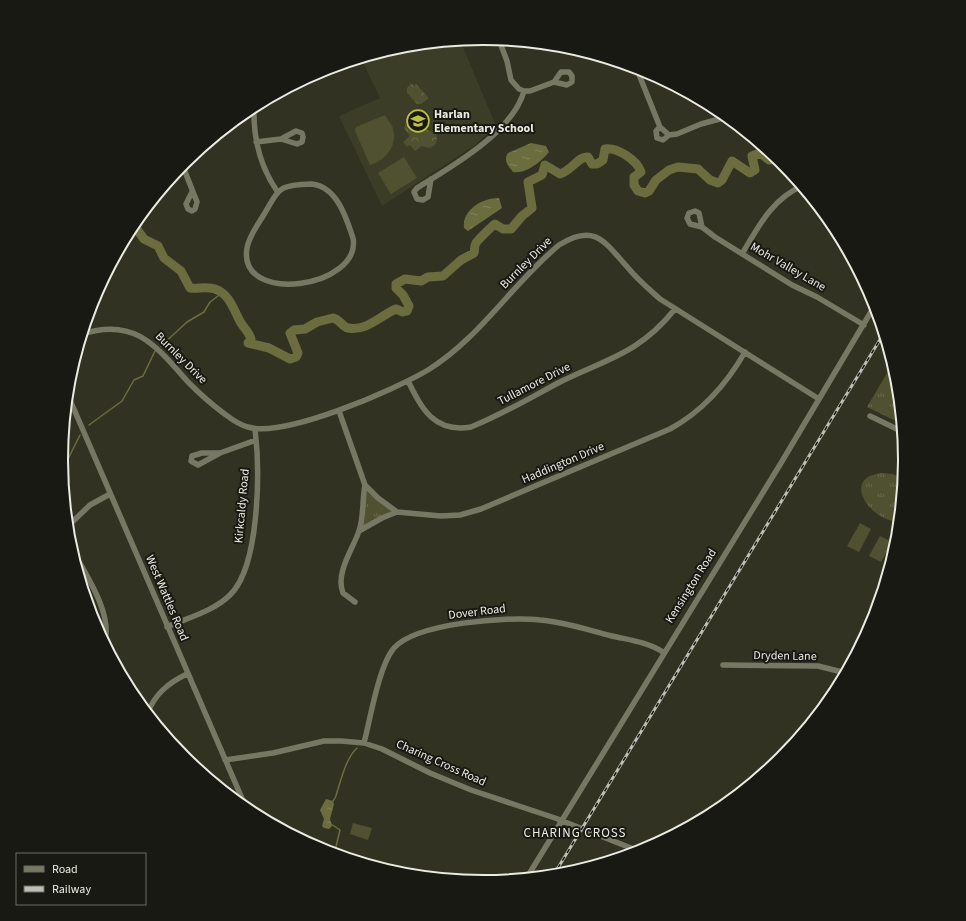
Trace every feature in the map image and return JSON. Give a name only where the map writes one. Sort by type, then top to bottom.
[{"type":"street","points":[[501,46],[507,61],[511,80],[524,92]]},
{"type":"street","points":[[639,76],[660,127],[669,134],[677,134],[701,124],[720,119]]},
{"type":"street","points":[[524,92],[534,90],[554,82]]},
{"type":"street","points":[[431,179],[479,148],[517,107],[524,92]]},
{"type":"street","points":[[254,114],[253,127],[256,142],[267,176],[277,191]]},
{"type":"street","points":[[660,127],[656,131],[657,138],[663,140],[669,134]]},
{"type":"street","points":[[256,142],[281,139]]},
{"type":"street","points":[[185,172],[192,192]]},
{"type":"street","points":[[312,184],[322,186],[333,194],[346,219],[354,241],[352,254],[342,266],[316,279],[294,285],[274,283],[255,273],[247,259],[248,244],[277,191],[289,186],[312,184]]},
{"type":"street","points":[[742,254],[772,208],[785,195],[797,189]]},
{"type":"street","name":"Mohr Valley Lane","points":[[702,226],[710,234],[798,288],[818,297],[864,324]]},
{"type":"street","name":"Burnley Drive","points":[[88,332],[115,328],[133,332],[148,340],[160,350],[189,382],[213,405],[239,424],[255,429],[280,427],[339,411],[408,381],[433,366],[461,346],[546,256],[559,245],[577,236],[591,235],[603,240],[638,280],[660,299],[819,399]]},
{"type":"street","name":"Tullamore Drive","points":[[408,381],[423,408],[431,418],[448,426],[457,428],[471,427],[568,378],[629,350],[651,335],[675,309]]},
{"type":"street","name":"Kensington Road","points":[[530,873],[560,820],[871,312]]},
{"type":"street","name":"Haddington Drive","points":[[359,531],[382,518],[397,512],[434,516],[469,513],[509,498],[670,429],[696,413],[711,399],[728,380],[745,352]]},
{"type":"street","name":"West Wattles Road","points":[[71,403],[241,798]]},
{"type":"street","points":[[339,411],[365,485],[378,498],[397,512]]},
{"type":"street","points":[[870,416],[898,429]]},
{"type":"street","points":[[220,453],[256,440],[255,429]]},
{"type":"street","name":"Kirkcaldy Road","points":[[167,627],[221,602],[232,593],[239,581],[248,554],[254,521],[258,468],[256,440]]},
{"type":"street","points":[[355,602],[343,593],[341,582],[349,553],[359,531],[365,485]]},
{"type":"street","points":[[72,522],[90,505],[110,494]]},
{"type":"street","points":[[83,572],[104,613],[108,629],[106,636]]},
{"type":"street","name":"Dover Road","points":[[364,743],[380,680],[389,656],[398,644],[418,634],[482,621],[534,619],[556,622],[639,642],[664,652]]},
{"type":"street","name":"Dryden Lane","points":[[723,665],[818,666],[841,672]]},
{"type":"street","points":[[150,708],[155,698],[164,688],[187,674]]},
{"type":"street","name":"Charing Cross Road","points":[[225,760],[273,753],[324,741],[341,740],[364,743],[382,749],[456,784],[560,820],[631,848]]},
{"type":"shaded area","name":"Harlan Elementary School","points":[[462,46],[496,126],[475,145],[382,206],[339,116],[380,98],[363,63],[402,53]]},
{"type":"green space","points":[[411,83],[414,86],[416,84],[429,98],[421,104],[417,104],[407,93],[407,88]]},
{"type":"green space","points":[[385,115],[393,128],[394,140],[386,156],[370,165],[355,131],[356,127]]},
{"type":"green space","points":[[411,121],[436,134],[436,144],[430,148],[422,146],[415,151],[410,145],[407,147],[403,142],[410,136],[404,128],[406,123]]},
{"type":"green space","points":[[404,157],[417,178],[391,194],[378,173]]},
{"type":"green space","points":[[889,370],[897,421],[867,407]]},
{"type":"green space","points":[[882,473],[893,474],[898,476],[894,521],[878,514],[869,507],[864,498],[861,490],[863,482],[870,476]]},
{"type":"green space","points":[[367,491],[392,511],[363,525],[366,492]]},
{"type":"green space","points":[[860,523],[871,529],[859,552],[847,546]]},
{"type":"green space","points":[[880,536],[891,542],[881,562],[869,556]]},
{"type":"green space","points":[[353,823],[372,828],[368,840],[350,834]]},
{"type":"water","points":[[531,143],[546,146],[549,152],[542,160],[528,169],[513,172],[506,161],[508,153]]},
{"type":"water","points":[[499,198],[502,208],[468,231],[464,228],[466,216],[474,206],[486,200]]},
{"type":"water","points":[[326,799],[333,801],[334,804],[330,819],[332,826],[329,829],[322,826],[324,819],[320,810]]},
{"type":"waterway","points":[[138,230],[144,239],[158,246],[164,258],[181,271],[190,288],[212,288],[220,291],[228,299],[241,323],[249,334],[251,339],[248,343],[269,348],[290,359],[296,357],[298,353],[290,333],[294,330],[305,329],[317,322],[333,318],[348,328],[361,328],[396,309],[403,312],[407,311],[409,306],[403,295],[396,288],[396,284],[405,279],[421,281],[428,277],[443,276],[461,260],[474,253],[476,243],[495,224],[503,229],[511,229],[522,216],[532,208],[528,182],[542,175],[545,165],[560,174],[568,170],[584,157],[588,157],[592,164],[597,164],[603,160],[605,149],[615,150],[626,155],[639,167],[641,172],[634,177],[634,185],[638,191],[645,193],[649,191],[656,180],[669,170],[678,167],[698,169],[710,180],[718,183],[722,180],[732,161],[750,173],[755,170],[752,156],[760,153],[770,160]]},
{"type":"waterway","points":[[161,346],[187,322],[204,312],[210,302],[222,293]]},
{"type":"waterway","points":[[89,425],[122,401],[134,380],[143,376],[155,351]]},
{"type":"waterway","points":[[68,459],[80,435]]},
{"type":"waterway","points":[[333,801],[336,797],[350,756],[357,748]]},
{"type":"waterway","points":[[331,824],[340,830],[336,849]]},
{"type":"railway","points":[[557,869],[880,340]]},
{"type":"place","name":"Harlan Elementary School","points":[[418,121]]},
{"type":"district","name":"CHARING CROSS","points":[[575,833]]}]
